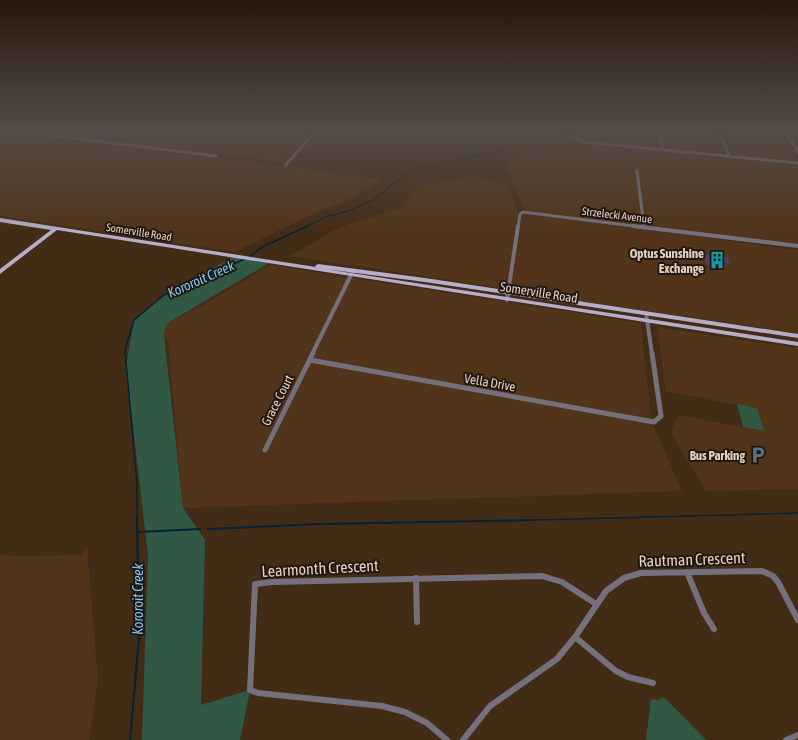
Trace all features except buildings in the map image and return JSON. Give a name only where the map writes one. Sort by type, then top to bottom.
[{"type":"main road","name":"Somerville Road","points":[[0,220],[276,264],[508,292],[798,336]]},
{"type":"main road","points":[[0,272],[55,229]]},
{"type":"main road","name":"Somerville Road","points":[[353,273],[507,300],[798,344]]},
{"type":"street","points":[[637,171],[644,227]]},
{"type":"street","name":"Strzelecki Avenue","points":[[507,300],[521,213],[798,246]]},
{"type":"street","points":[[310,360],[353,273]]},
{"type":"street","name":"Vella Drive","points":[[310,360],[654,422],[660,419],[661,416],[646,313]]},
{"type":"street","name":"Grace Court","points":[[265,450],[310,360]]},
{"type":"street","name":"Rautman Crescent","points":[[463,740],[490,706],[548,667],[557,659],[575,637],[606,591],[624,578],[641,573],[755,571],[768,573],[778,582],[798,620]]},
{"type":"street","points":[[687,572],[704,613],[714,629]]},
{"type":"street","name":"Learmonth Crescent","points":[[447,740],[427,723],[405,712],[382,706],[258,693],[250,690],[254,587],[256,584],[272,582],[542,576],[562,582],[596,604]]},
{"type":"street","points":[[416,578],[417,622]]},
{"type":"street","points":[[575,637],[616,671],[653,683]]},
{"type":"street","points":[[786,740],[798,735]]},
{"type":"shaded area","points":[[0,164],[261,164],[380,179],[377,184],[350,199],[311,215],[235,252],[153,240],[155,235],[144,233],[136,237],[0,216]]},
{"type":"shaded area","points":[[506,164],[774,164],[798,166],[798,245],[526,212],[513,185]]},
{"type":"shaded area","points":[[477,176],[508,187],[518,211],[507,289],[290,256],[338,228],[403,207],[417,186]]},
{"type":"shaded area","points":[[522,213],[798,250],[798,333],[511,291]]},
{"type":"shaded area","points":[[270,265],[641,323],[651,420],[682,491],[183,508],[168,342],[164,335],[166,324],[203,305]]},
{"type":"shaded area","points":[[657,327],[798,348],[798,489],[706,491],[670,432],[679,415],[763,431],[757,408],[666,392]]},
{"type":"shaded area","points":[[87,548],[98,680],[89,740],[0,740],[0,553],[14,556],[82,555]]},
{"type":"green space","points":[[233,257],[269,263],[166,324],[164,335],[183,508],[205,540],[201,705],[250,690],[240,740],[142,740],[148,555],[126,366],[134,320],[164,295]]},
{"type":"green space","points":[[737,404],[757,408],[764,431],[743,427]]},
{"type":"green space","points":[[664,697],[706,740],[646,740],[651,699],[658,700]]},
{"type":"waterway","name":"Kororoit Creek","points":[[305,227],[326,217],[349,211],[375,199],[411,170],[442,164]]},
{"type":"waterway","name":"Kororoit Creek","points":[[248,258],[262,247],[308,226]]},
{"type":"waterway","name":"Kororoit Creek","points":[[137,520],[137,484],[125,350],[134,320],[164,295],[245,259]]},
{"type":"waterway","points":[[500,521],[798,513]]},
{"type":"waterway","name":"Kororoit Creek","points":[[130,740],[139,638],[137,520]]},
{"type":"waterway","points":[[208,529],[321,524],[536,520]]},
{"type":"waterway","points":[[138,532],[200,529]]},
{"type":"place","name":"Optus Sunshine Exchange","points":[[717,260]]},
{"type":"place","name":"Bus Parking","points":[[758,455]]}]
